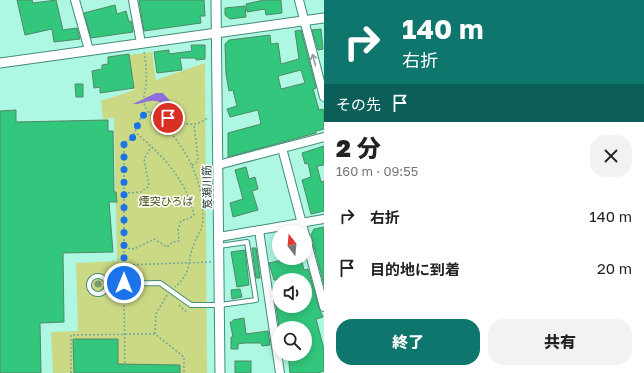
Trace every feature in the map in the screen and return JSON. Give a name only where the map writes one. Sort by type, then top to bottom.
[{"type":"street","points":[[75,0],[89,50]]},
{"type":"street","points":[[133,0],[142,46]]},
{"type":"street","name":"笈瀬川筋","points":[[216,0],[220,373]]},
{"type":"street","points":[[298,0],[324,97]]},
{"type":"street","points":[[0,63],[89,50],[142,46],[216,32],[324,18]]},
{"type":"street","points":[[218,165],[324,137]]},
{"type":"street","points":[[282,148],[324,307]]},
{"type":"street","points":[[219,241],[259,230],[324,219]]},
{"type":"street","points":[[259,230],[280,373]]},
{"type":"lane","points":[[107,284],[160,283],[191,305],[220,305],[256,300],[247,242],[219,241]]},
{"type":"lane","points":[[97,276],[105,279],[107,284],[106,290],[101,293],[92,292],[89,286],[90,281],[97,276]]},
{"type":"path","points":[[142,46],[147,66],[144,98],[145,106],[148,112],[177,140],[192,165],[197,182],[203,219],[200,232],[194,244],[190,263]]},
{"type":"path","points":[[125,373],[124,142],[132,139],[136,133],[141,117],[148,112],[160,114],[176,121],[194,124],[208,118]]},
{"type":"path","points":[[192,165],[196,163],[198,159],[194,124]]},
{"type":"path","points":[[124,248],[134,249],[154,239],[167,247],[173,242],[179,241],[178,229],[181,221],[194,215],[191,201],[178,177],[151,146],[136,133]]},
{"type":"path","points":[[124,193],[141,192],[148,186],[144,159],[151,146]]},
{"type":"path","points":[[124,265],[211,262]]},
{"type":"path","points":[[166,295],[173,300]]},
{"type":"path","points":[[179,305],[185,311],[193,311]]},
{"type":"path","points":[[71,373],[71,335],[124,336],[155,334],[184,357],[184,373]]},
{"type":"green space","name":"煙突ひろば","points":[[152,52],[156,80],[205,63],[207,373],[53,373],[51,332],[78,331],[76,263],[117,261],[114,118],[103,119],[101,101],[134,90],[129,55]]},
{"type":"shaded area","points":[[156,93],[163,93],[179,111],[157,101],[133,104]]},
{"type":"building","points":[[17,0],[32,0],[33,3],[56,0],[63,30],[77,28],[80,39],[54,42],[52,29],[25,35]]},
{"type":"building","points":[[139,0],[204,0],[205,16],[200,16],[201,23],[144,31]]},
{"type":"building","points":[[264,0],[281,0],[282,13],[266,15],[265,9],[247,12],[246,4]]},
{"type":"building","points":[[115,5],[117,14],[126,11],[129,22],[131,21],[133,32],[91,38],[84,13]]},
{"type":"building","points":[[245,6],[246,17],[230,19],[225,15],[225,8]]},
{"type":"building","points":[[321,29],[323,49],[318,50],[312,30]]},
{"type":"building","points":[[301,30],[316,88],[313,89],[319,110],[323,109],[324,129],[316,131],[316,133],[228,157],[228,133],[261,124],[258,110],[230,117],[227,109],[237,106],[233,90],[229,91],[226,74],[225,44],[229,40],[270,35],[271,44],[278,43],[281,64],[299,59],[295,31]],"holes":[[[301,70],[305,83],[281,89],[278,76]]]},
{"type":"building","points":[[191,45],[205,45],[205,59],[196,60],[196,58],[180,58],[182,70],[157,73],[154,52],[169,50],[169,54],[192,51]]},
{"type":"building","points":[[129,54],[134,88],[100,93],[100,87],[94,88],[92,71],[102,69],[102,65],[108,64],[108,57]]},
{"type":"building","points":[[75,84],[83,84],[83,97],[76,97]]},
{"type":"building","points":[[16,110],[16,122],[108,120],[108,131],[113,131],[114,192],[116,192],[117,202],[109,202],[113,252],[63,253],[64,322],[40,323],[41,373],[0,373],[0,111]]},
{"type":"building","points":[[324,146],[324,165],[317,166],[321,182],[324,181],[324,211],[311,214],[302,180],[311,177],[308,163],[305,164],[302,153]]},
{"type":"building","points":[[246,167],[249,179],[255,177],[258,189],[252,191],[258,210],[233,217],[230,203],[243,199],[235,170]]},
{"type":"building","points":[[324,227],[324,285],[312,239],[314,229]]},
{"type":"building","points":[[252,248],[256,248],[260,278],[256,278]]},
{"type":"building","points":[[245,250],[249,285],[237,287],[231,252]]},
{"type":"building","points":[[272,262],[272,265],[303,265],[304,270],[308,269],[309,273],[272,273],[269,263]]},
{"type":"building","points":[[312,283],[323,317],[316,319],[324,349],[324,371],[318,373],[290,373],[289,361],[312,361],[312,321],[278,321],[277,313],[312,313]]},
{"type":"building","points":[[240,289],[242,297],[232,299],[231,290]]},
{"type":"building","points":[[244,318],[246,334],[268,331],[270,345],[262,346],[261,343],[245,343],[238,344],[238,349],[231,349],[231,337],[233,337],[230,322]]},
{"type":"building","points":[[73,339],[118,339],[118,364],[180,365],[180,373],[74,373]]},
{"type":"building","points":[[235,361],[251,361],[251,373],[235,373]]},
{"type":"route","points":[[124,283],[124,142],[132,139],[136,133],[141,117],[148,112],[160,114],[168,118]]}]
